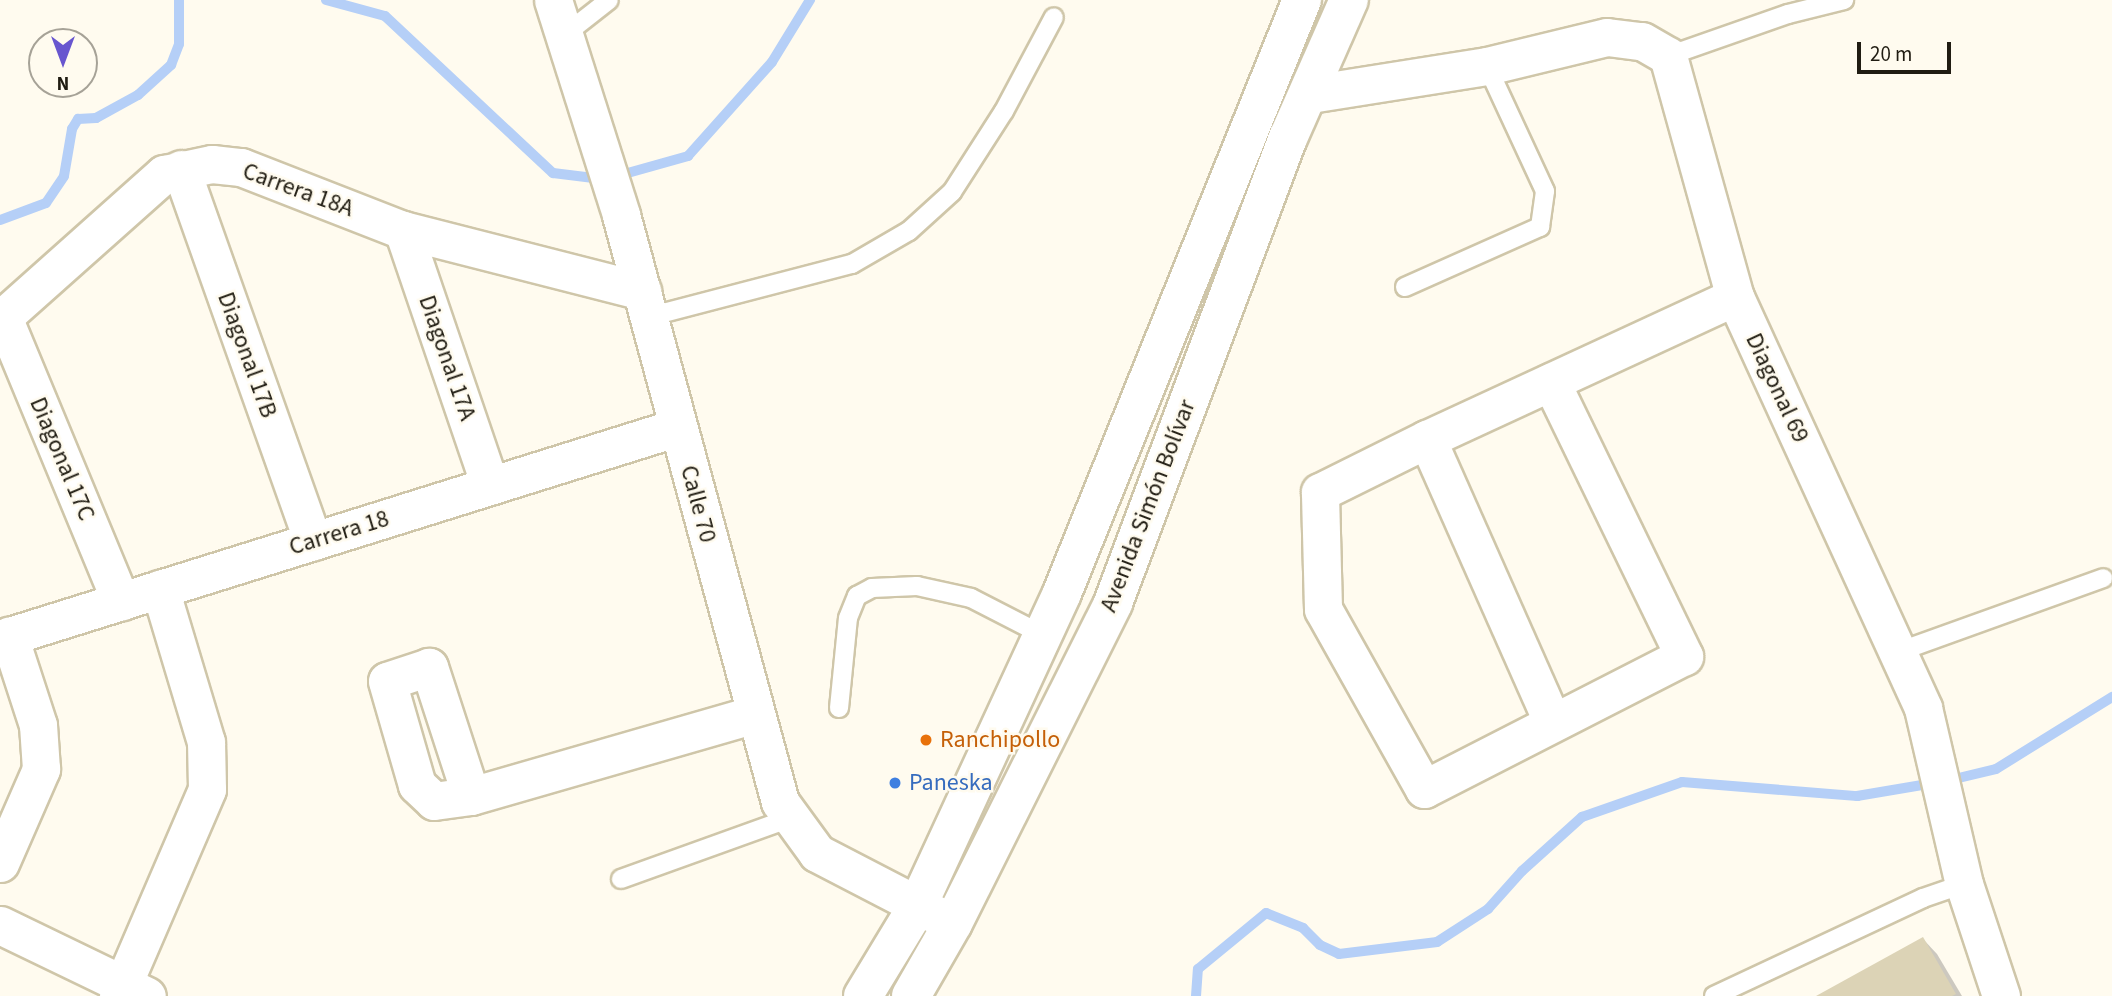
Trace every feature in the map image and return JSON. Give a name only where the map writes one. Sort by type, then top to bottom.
[{"type":"main road","name":"Avenida Simón Bolívar","points":[[863,996],[918,907],[1043,635],[1302,0]]},
{"type":"main road","name":"Avenida Simón Bolívar","points":[[911,996],[953,923],[1112,603],[1287,138],[1310,94],[1349,0]]},
{"type":"street","name":"Calle 70","points":[[553,0],[621,215],[780,802],[817,853],[953,923]]},
{"type":"street","points":[[1310,94],[1487,66],[1607,37],[1642,41],[1668,56]]},
{"type":"street","name":"Diagonal 69","points":[[1668,56],[1735,297],[1923,708],[1961,872],[2001,996]]},
{"type":"street","name":"Carrera 18A","points":[[1,318],[164,174],[212,164],[241,167],[403,230],[645,304]]},
{"type":"street","name":"Diagonal 17B","points":[[181,169],[313,541]]},
{"type":"street","name":"Diagonal 17A","points":[[403,230],[490,486]]},
{"type":"street","points":[[1551,382],[1685,656],[1552,721],[1424,789],[1324,609],[1320,492],[1427,439],[1735,297]]},
{"type":"street","name":"Diagonal 17C","points":[[1,318],[121,601]]},
{"type":"street","name":"Carrera 18","points":[[5,638],[677,427]]},
{"type":"street","points":[[1427,439],[1552,721]]},
{"type":"street","points":[[0,925],[130,992],[207,789],[206,742],[160,589]]},
{"type":"street","points":[[0,863],[41,769],[38,725],[5,638]]},
{"type":"street","points":[[471,796],[755,714]]},
{"type":"lane","points":[[563,36],[609,0]]},
{"type":"lane","points":[[1668,56],[1844,0]]},
{"type":"lane","points":[[645,304],[852,264],[909,231],[952,191],[1004,111],[1054,17]]},
{"type":"lane","points":[[1405,287],[1540,227],[1545,191],[1487,66]]},
{"type":"lane","points":[[1898,652],[2103,578]]},
{"type":"lane","points":[[839,709],[848,618],[857,596],[872,588],[918,586],[971,598],[1043,635]]},
{"type":"lane","points":[[621,879],[790,818]]},
{"type":"lane","points":[[1714,996],[1923,898],[1961,872]]},
{"type":"building","points":[[1923,937],[1956,994],[1816,996]]},
{"type":"waterway","points":[[0,220],[46,203],[64,176],[72,129],[78,119],[96,118],[138,95],[171,65],[179,44],[179,0]]},
{"type":"waterway","points":[[326,0],[385,16],[553,173],[602,179]]},
{"type":"waterway","points":[[617,176],[688,156],[772,62],[810,0]]},
{"type":"waterway","points":[[1196,996],[1198,969],[1266,913],[1303,928],[1320,945],[1339,954],[1437,942],[1488,909],[1522,871],[1582,817],[1682,782],[1857,796],[1946,781],[1996,769],[2112,697]]},
{"type":"place","name":"Ranchipollo","points":[[926,740]]},
{"type":"place","name":"Paneska","points":[[895,783]]}]
